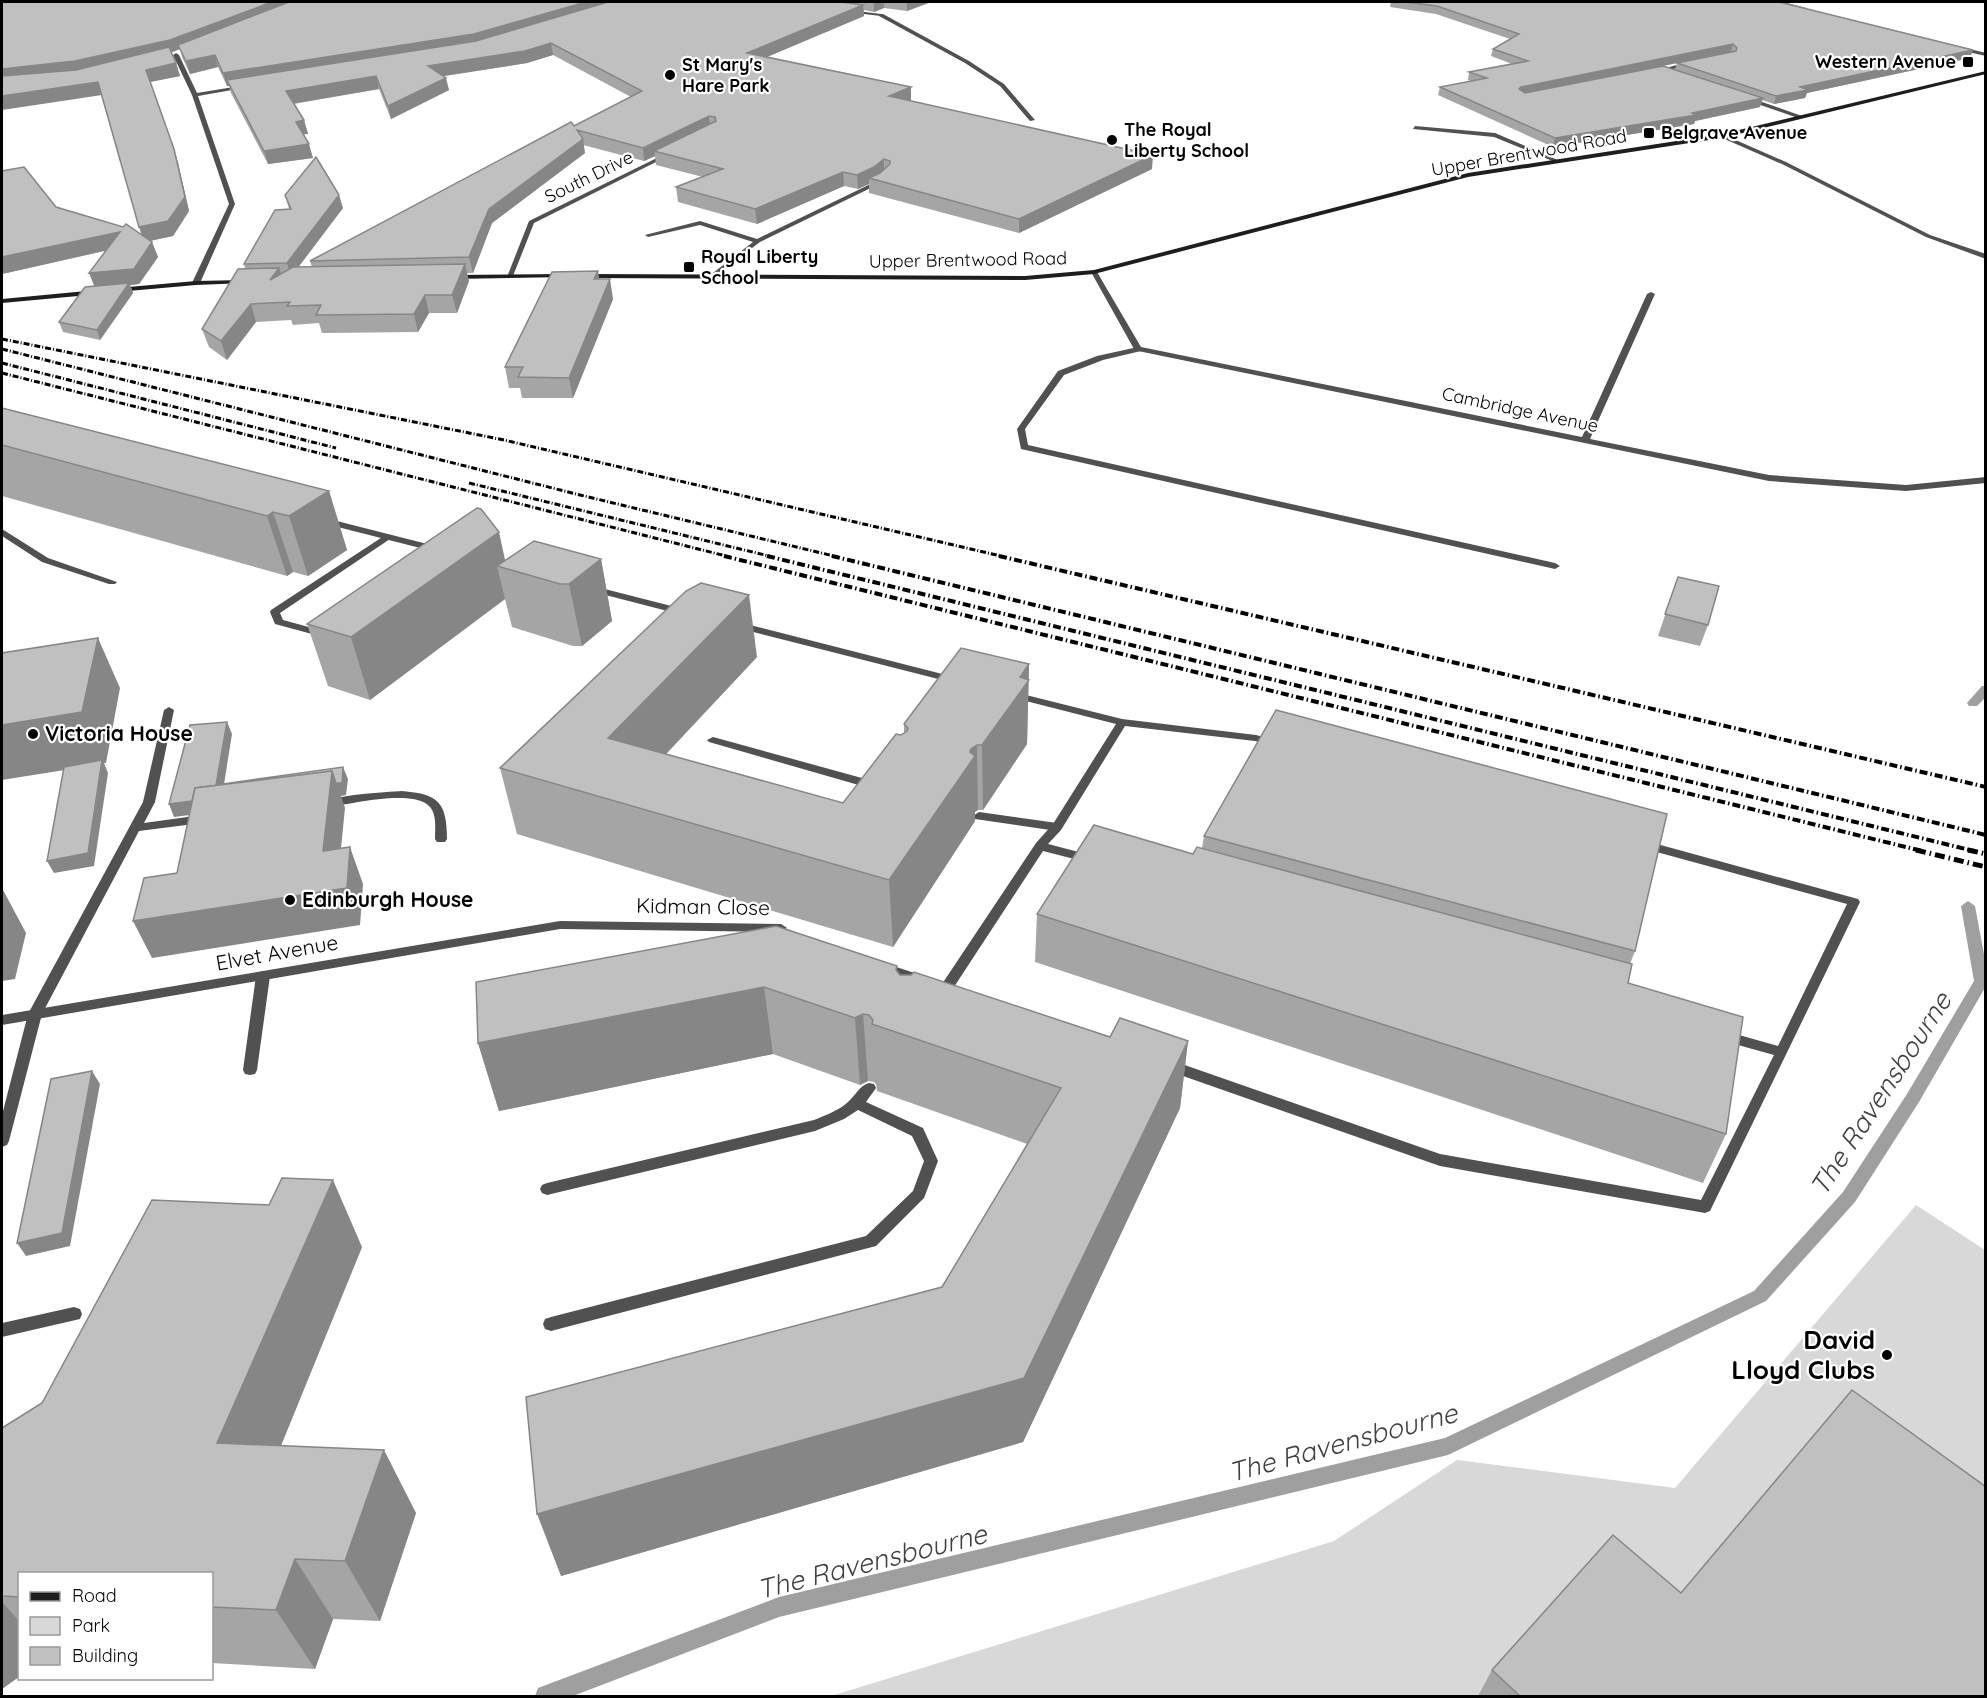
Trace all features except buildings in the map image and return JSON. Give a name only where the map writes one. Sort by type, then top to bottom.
[{"type":"street","points":[[1779,2],[1814,10]]},
{"type":"street","points":[[847,11],[880,15],[967,62],[1002,85],[1032,120]]},
{"type":"street","points":[[1951,46],[1986,55]]},
{"type":"street","points":[[165,57],[187,51]]},
{"type":"street","points":[[176,55],[195,95],[232,204],[196,283]]},
{"type":"street","points":[[1650,72],[1696,63]]},
{"type":"street","points":[[1661,70],[1672,73]]},
{"type":"street","name":"Upper Brentwood Road","points":[[440,278],[509,276],[1025,278],[1094,272],[1468,175],[1722,136],[1986,72]]},
{"type":"street","points":[[195,95],[254,86]]},
{"type":"street","points":[[1736,95],[1800,117]]},
{"type":"street","points":[[1415,128],[1495,135],[1557,161]]},
{"type":"street","points":[[1722,136],[1784,163],[1928,236],[1986,257]]},
{"type":"street","name":"South Drive","points":[[509,276],[531,222],[681,148]]},
{"type":"street","points":[[711,277],[758,241],[878,184],[886,176]]},
{"type":"street","points":[[648,235],[700,223],[758,241]]},
{"type":"street","points":[[1094,272],[1138,349],[1100,358],[1061,373],[1021,429],[1024,447],[1555,566]]},
{"type":"street","points":[[113,290],[196,283],[254,282]]},
{"type":"street","points":[[2,301],[101,291]]},
{"type":"street","points":[[1585,440],[1651,294]]},
{"type":"street","name":"Cambridge Avenue","points":[[1138,349],[1769,478],[1906,488],[1986,480]]},
{"type":"street","points":[[319,520],[445,552]]},
{"type":"street","points":[[2,532],[45,561],[112,582]]},
{"type":"street","points":[[335,637],[279,622],[275,612],[387,537]]},
{"type":"street","points":[[582,586],[697,615]]},
{"type":"street","points":[[732,624],[961,682]]},
{"type":"street","points":[[1007,693],[1122,722],[1256,738],[1290,748]]},
{"type":"street","points":[[2,1141],[35,1014],[149,802],[169,710]]},
{"type":"street","points":[[872,964],[949,991],[1040,846],[1057,827],[1122,722]]},
{"type":"street","points":[[713,740],[892,791]]},
{"type":"street","points":[[319,804],[388,796],[413,795],[428,798],[436,805],[441,820],[441,839]]},
{"type":"street","points":[[979,816],[1057,827]]},
{"type":"street","points":[[135,828],[215,818]]},
{"type":"street","points":[[1158,1062],[1440,1160],[1705,1207],[1854,902],[1635,842]]},
{"type":"street","points":[[1040,846],[1109,865]]},
{"type":"street","name":"Elvet Avenue","points":[[2,1020],[560,925]]},
{"type":"street","name":"Kidman Close","points":[[560,925],[781,928],[791,932]]},
{"type":"street","points":[[250,1070],[263,975]]},
{"type":"street","points":[[1714,1033],[1782,1052]]},
{"type":"street","points":[[547,1190],[815,1125],[840,1117],[858,1104],[869,1088]]},
{"type":"street","points":[[551,1324],[872,1241],[919,1194],[931,1161],[918,1132],[858,1104]]},
{"type":"street","points":[[2,1330],[74,1314]]},
{"type":"green space","name":"David Lloyd Clubs","points":[[1916,1205],[1985,1250],[1985,1696],[831,1696],[1334,1541],[1457,1460],[1675,1488]]},
{"type":"waterway","name":"The Ravensbourne","points":[[1973,703],[1986,689]]},
{"type":"waterway","name":"The Ravensbourne","points":[[546,1696],[779,1607],[1448,1446],[1760,1296],[1849,1197],[1913,1098],[1981,981],[1968,906]]},
{"type":"railway","points":[[2,339],[504,440],[1005,557]]},
{"type":"railway","points":[[2,349],[580,495],[838,557]]},
{"type":"railway","points":[[2,363],[336,448]]},
{"type":"railway","points":[[2,373],[730,557]]},
{"type":"railway","points":[[469,483],[773,557]]},
{"type":"railway","points":[[724,556],[1922,851]]},
{"type":"railway","points":[[767,556],[1974,851]]},
{"type":"railway","points":[[832,556],[1986,835]]},
{"type":"railway","points":[[999,556],[1986,787]]},
{"type":"railway","points":[[1916,850],[1986,867]]},
{"type":"railway","points":[[1968,850],[1986,854]]},
{"type":"place","name":"Western Avenue","points":[[1968,62]]},
{"type":"place","name":"St Mary's Hare Park","points":[[670,75]]},
{"type":"place","name":"Belgrave Avenue","points":[[1649,133]]},
{"type":"place","name":"The Royal Liberty School","points":[[1112,140]]},
{"type":"place","name":"Royal Liberty School","points":[[689,267]]},
{"type":"place","name":"Victoria House","points":[[33,734]]},
{"type":"place","name":"Edinburgh House","points":[[290,900]]},
{"type":"place","name":"David Lloyd Clubs","points":[[1887,1355]]}]
